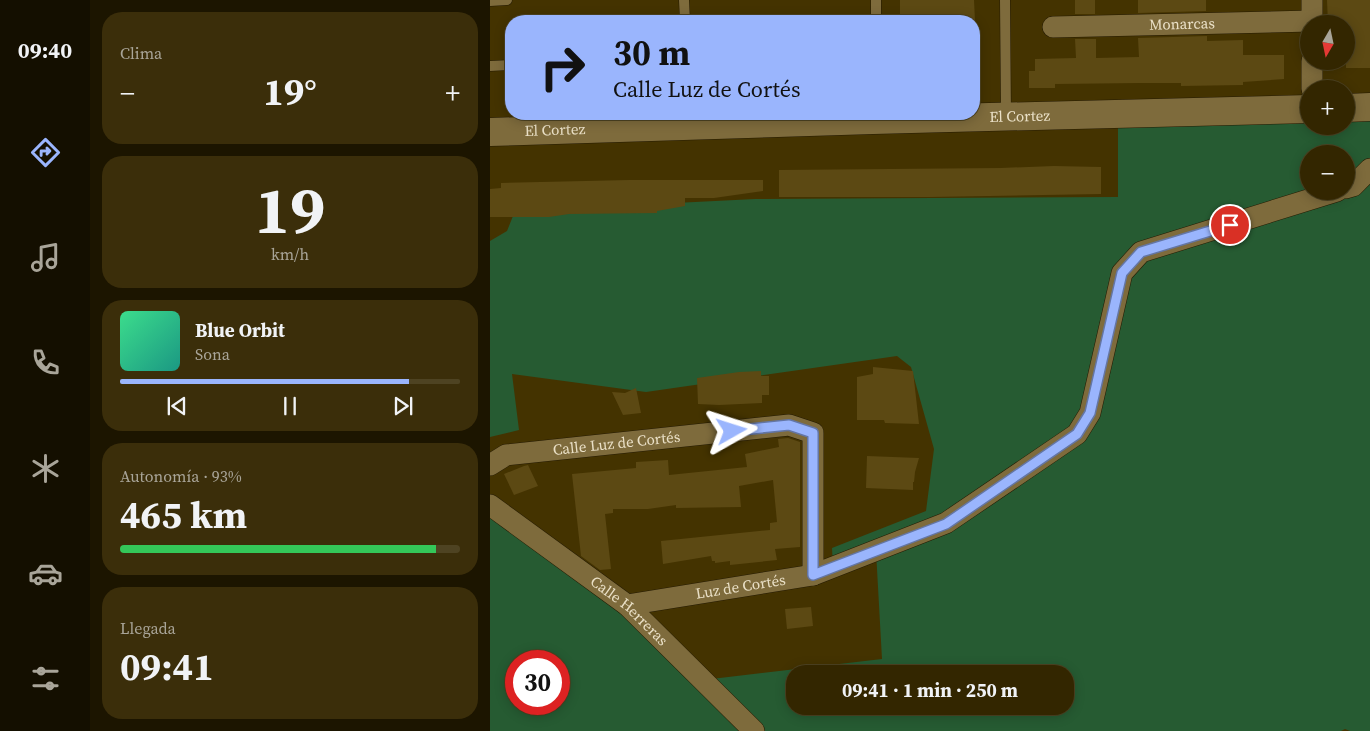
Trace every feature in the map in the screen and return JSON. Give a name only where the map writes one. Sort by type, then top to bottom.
[{"type":"street","points":[[1312,0],[1312,15]]},
{"type":"street","name":"Monarcas","points":[[1053,27],[1300,22]]},
{"type":"street","points":[[1355,108],[1370,107]]},
{"type":"street","name":"El Cortez","points":[[980,116],[1300,109]]},
{"type":"street","name":"El Cortez","points":[[490,132],[686,120]]},
{"type":"street","points":[[1355,184],[1370,169]]},
{"type":"street","name":"Luz de Cortés","points":[[627,605],[813,575],[946,524],[1077,434],[1090,413],[1122,273],[1141,252],[1308,200]]},
{"type":"street","name":"Calle Luz de Cortés","points":[[490,465],[506,455],[789,425],[813,433],[813,575]]},
{"type":"street","name":"Calle Herreras","points":[[490,505],[627,605],[754,731]]},
{"type":"lane","points":[[490,1],[507,0]]},
{"type":"lane","points":[[684,0],[685,15]]},
{"type":"lane","points":[[876,0],[876,15]]},
{"type":"lane","points":[[1005,0],[1006,116]]},
{"type":"lane","points":[[490,66],[505,66]]},
{"type":"green space","points":[[1370,107],[1370,731],[1350,731],[1345,729],[1341,731],[490,731],[490,505],[703,680],[786,670],[786,715],[1074,715],[1074,665],[831,665],[882,659],[876,551],[833,567],[832,548],[926,511],[934,449],[911,367],[897,356],[646,392],[512,374],[519,430],[490,437],[490,241],[507,231],[515,211],[755,199],[1118,197],[1118,113],[1300,109],[1300,135],[1355,135],[1355,108]]},
{"type":"building","points":[[900,0],[974,0],[975,15],[900,15]]},
{"type":"building","points":[[1075,0],[1095,0],[1095,14],[1075,14]]},
{"type":"building","points":[[1138,0],[1206,0],[1206,11],[1138,13]]},
{"type":"building","points":[[1327,0],[1370,0],[1370,68],[1355,68],[1355,15],[1328,15]]},
{"type":"building","points":[[1207,36],[1207,41],[1243,40],[1243,55],[1284,55],[1284,79],[1243,82],[1243,85],[1181,86],[1181,83],[1055,84],[1055,88],[1029,88],[1029,71],[1035,71],[1035,59],[1076,58],[1075,39],[1096,39],[1096,58],[1139,57],[1138,38]]},
{"type":"building","points":[[1101,167],[1101,194],[779,197],[779,170]]},
{"type":"building","points":[[629,180],[763,180],[763,191],[714,198],[685,198],[685,206],[657,211],[657,213],[490,217],[490,189],[501,188],[501,183]]},
{"type":"building","points":[[873,367],[913,371],[919,424],[885,423],[884,420],[857,420],[857,377],[873,374]]},
{"type":"building","points":[[761,371],[761,376],[769,376],[769,395],[762,395],[762,403],[698,404],[697,378]]},
{"type":"building","points":[[636,388],[641,413],[623,415],[612,392],[625,393]]},
{"type":"building","points":[[788,438],[800,442],[800,547],[775,549],[777,560],[730,565],[730,561],[715,563],[715,561],[712,561],[711,556],[663,564],[661,541],[770,530],[770,523],[777,522],[773,480],[739,486],[741,507],[676,508],[676,505],[648,509],[613,509],[613,513],[605,514],[611,569],[600,570],[581,556],[572,474],[636,468],[636,462],[668,460],[669,475],[747,467],[745,454],[779,447],[778,439]]},
{"type":"building","points":[[867,456],[919,458],[913,490],[866,488]]},
{"type":"building","points":[[528,465],[538,486],[514,495],[504,474]]},
{"type":"building","points":[[811,607],[813,626],[787,629],[785,609]]},
{"type":"route","points":[[732,431],[789,425],[813,433],[813,575],[946,524],[1077,434],[1090,413],[1122,273],[1141,252],[1230,225]]}]
